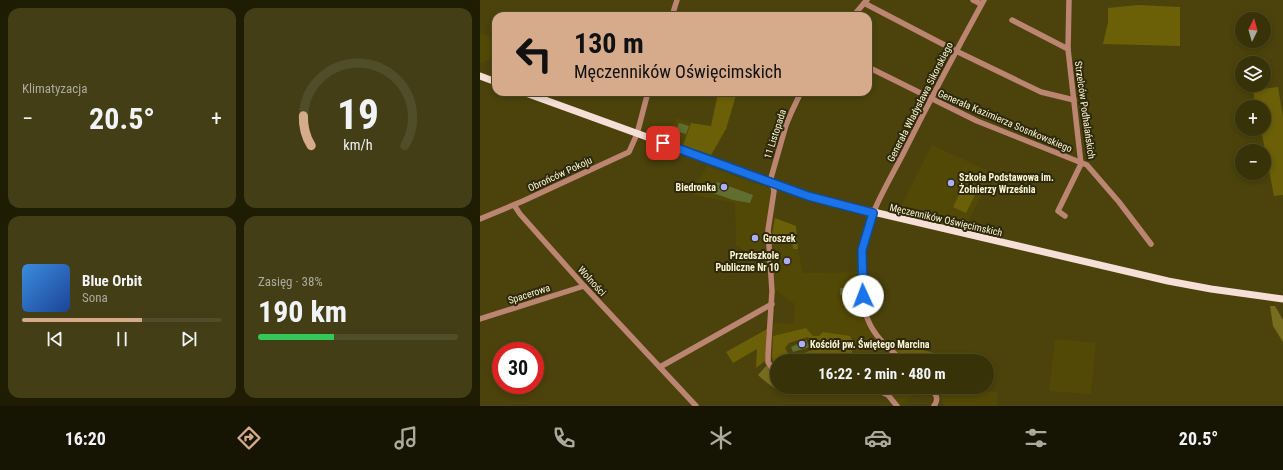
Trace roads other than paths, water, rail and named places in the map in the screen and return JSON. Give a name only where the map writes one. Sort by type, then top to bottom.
[{"type":"main road","points":[[480,76],[492,80]]},
{"type":"main road","name":"Męczenników Oświęcimskich","points":[[534,96],[818,199],[1168,281],[1211,289],[1283,299]]},
{"type":"street","points":[[673,12],[676,0]]},
{"type":"street","points":[[973,0],[982,2]]},
{"type":"street","name":"Strzelców Podhalańskich","points":[[1069,0],[1068,49],[1081,164],[1087,165],[1092,170],[1151,244]]},
{"type":"street","points":[[856,12],[865,2],[956,51],[1041,92],[1074,100]]},
{"type":"street","name":"Generała Władysława Sikorskiego","points":[[896,354],[878,339],[868,321],[864,307],[862,250],[873,213],[982,2]]},
{"type":"street","points":[[1012,20],[1068,49]]},
{"type":"street","name":"Generała Kazimierza Sosnkowskiego","points":[[872,69],[976,121],[1081,164],[1058,211],[1065,216]]},
{"type":"street","name":"Obrońców Pokoju","points":[[480,219],[627,153],[631,150],[637,134],[647,96]]},
{"type":"street","name":"11 Listopada","points":[[770,365],[768,362],[768,355],[772,304],[772,279],[768,241],[774,191],[771,176],[786,126],[800,96]]},
{"type":"street","name":"Wolności","points":[[514,205],[520,214],[584,286],[696,406]]},
{"type":"street","name":"Spacerowa","points":[[480,319],[584,286]]},
{"type":"street","points":[[660,366],[772,304]]},
{"type":"street","points":[[886,394],[898,406]]},
{"type":"street","points":[[934,406],[937,400],[935,394]]},
{"type":"place","name":"Szkoła Podstawowa im. Żołnierzy Września","points":[[951,183]]},
{"type":"place","name":"Biedronka","points":[[724,187]]},
{"type":"place","name":"Groszek","points":[[755,238]]},
{"type":"place","name":"Przedszkole Publiczne Nr 10","points":[[787,261]]},
{"type":"place","name":"Kościół pw. Świętego Marcina","points":[[802,344]]}]
